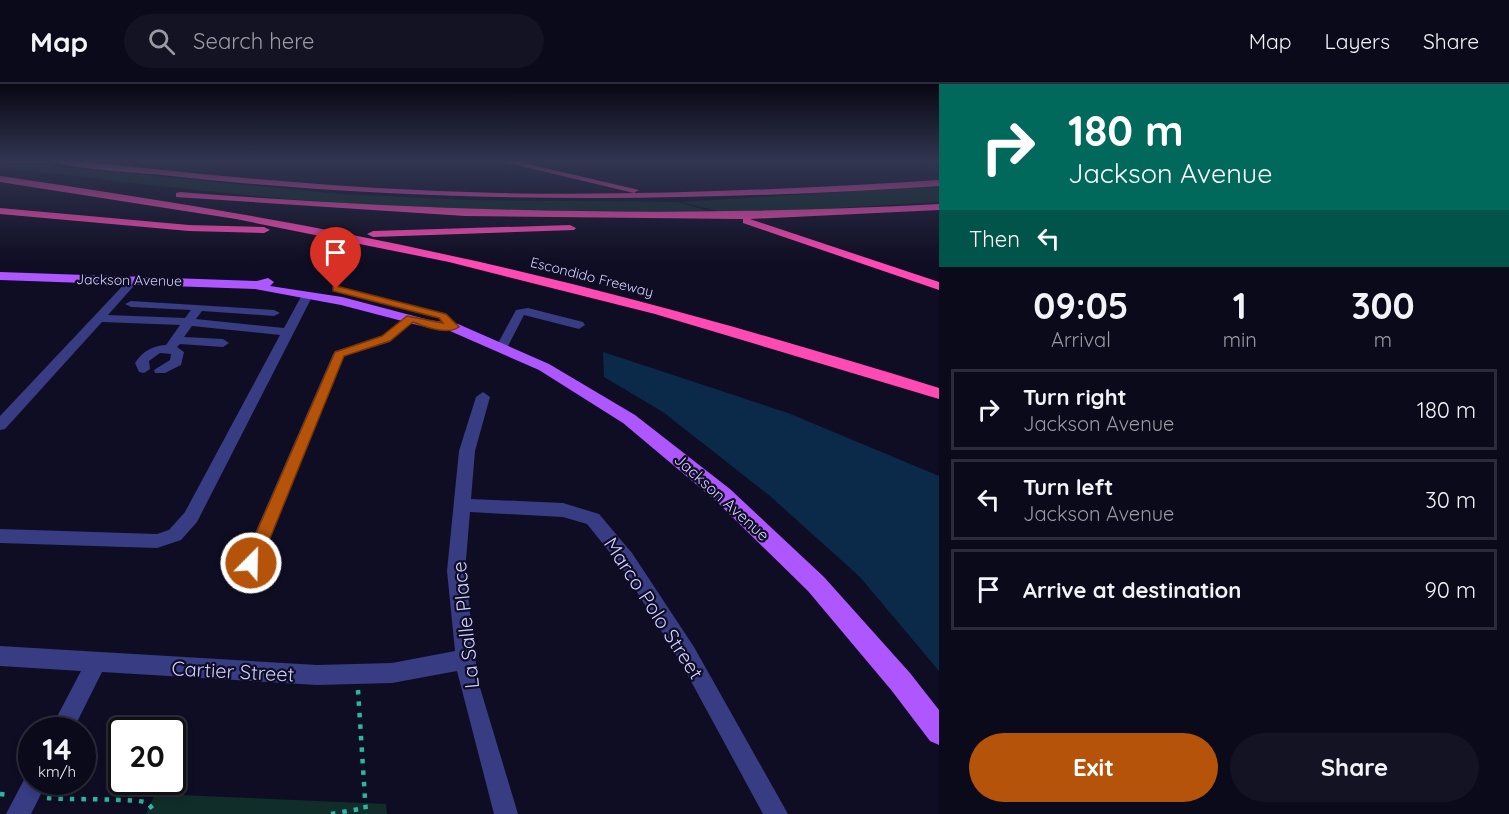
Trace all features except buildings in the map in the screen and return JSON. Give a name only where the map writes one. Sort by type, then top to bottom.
[{"type":"highway","points":[[47,195],[231,215]]},
{"type":"highway","points":[[107,195],[231,215]]},
{"type":"highway","points":[[176,195],[329,208],[504,217],[811,215]]},
{"type":"highway","points":[[477,195],[624,198],[714,195]]},
{"type":"highway","points":[[652,195],[798,237],[939,286]]},
{"type":"highway","points":[[0,211],[189,228],[361,234],[456,234],[939,207]]},
{"type":"highway","name":"Escondido Freeway","points":[[231,215],[378,243],[618,299],[777,344],[939,394]]},
{"type":"main road","name":"Jackson Avenue","points":[[0,276],[257,285],[267,289],[414,313]]},
{"type":"main road","name":"Jackson Avenue","points":[[257,285],[274,280],[357,292],[414,313],[429,324],[453,327],[502,347],[544,367],[629,419],[723,495],[816,584],[855,628],[939,732]]},
{"type":"street","points":[[0,425],[135,279]]},
{"type":"street","points":[[0,536],[157,541],[175,535],[191,517],[285,332],[307,295]]},
{"type":"street","points":[[131,304],[274,313]]},
{"type":"street","points":[[173,345],[198,307]]},
{"type":"street","points":[[502,347],[520,312],[528,311],[579,325]]},
{"type":"street","points":[[251,563],[339,354],[386,339],[414,313]]},
{"type":"street","points":[[98,318],[188,322],[285,332]]},
{"type":"street","points":[[144,369],[141,363],[146,355],[158,350],[173,345],[223,342]]},
{"type":"street","points":[[160,370],[171,366],[178,358],[178,352],[173,345]]},
{"type":"street","name":"La Salle Place","points":[[483,397],[467,451],[456,571],[468,681],[506,814]]},
{"type":"street","name":"Marco Polo Street","points":[[462,506],[563,510],[593,519],[626,559],[687,654],[776,814]]},
{"type":"street","name":"Cartier Street","points":[[0,656],[305,674],[392,673],[466,659]]},
{"type":"street","points":[[68,717],[96,663]]},
{"type":"path","points":[[331,814],[366,811],[357,673]]},
{"type":"path","points":[[0,794],[79,801],[135,800],[147,803],[156,814]]},
{"type":"green space","points":[[247,195],[362,195],[469,200],[677,202],[710,211],[526,210],[300,200]]},
{"type":"green space","points":[[793,195],[939,195],[939,202],[788,211],[717,211],[681,202]]},
{"type":"green space","points":[[155,795],[178,795],[386,804],[387,814],[146,814]]},
{"type":"water","points":[[603,352],[788,413],[939,476],[939,671],[860,577],[770,496],[663,412],[604,377]]},
{"type":"route","points":[[251,563],[339,354],[386,339],[411,318],[429,324],[453,327],[443,316],[357,292],[336,289]]}]
